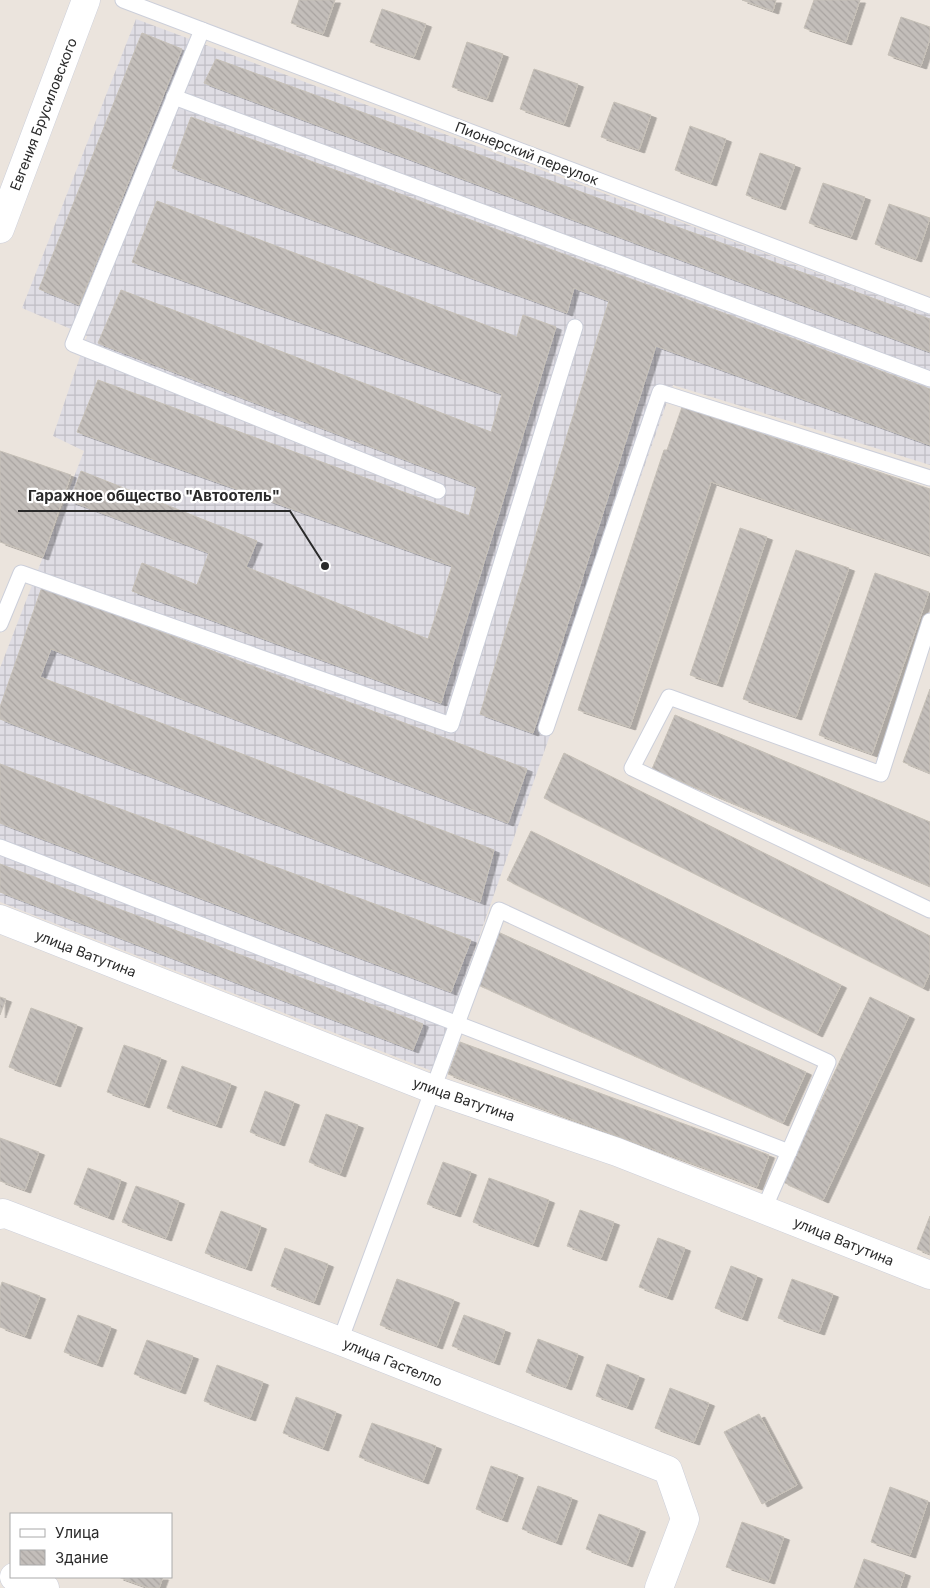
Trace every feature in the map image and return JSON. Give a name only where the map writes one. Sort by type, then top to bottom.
[{"type":"street","name":"Евгения Брусиловского","points":[[0,229],[86,0]]},
{"type":"street","name":"улица Ватутина","points":[[0,919],[432,1088],[617,1152],[930,1275]]},
{"type":"street","name":"улица Гастелло","points":[[0,1215],[3,1213],[340,1341],[668,1470],[685,1520],[659,1588]]},
{"type":"street","points":[[18,1578],[45,1588]]},
{"type":"lane","name":"Пионерский переулок","points":[[123,0],[930,306]]},
{"type":"lane","points":[[202,30],[73,344],[438,491]]},
{"type":"lane","points":[[174,97],[930,379]]},
{"type":"lane","points":[[0,624],[21,573],[451,725],[576,327]]},
{"type":"lane","points":[[546,728],[660,392],[930,478]]},
{"type":"lane","points":[[930,621],[881,774],[669,697],[632,768],[930,910]]},
{"type":"lane","points":[[0,847],[789,1152]]},
{"type":"lane","points":[[340,1341],[499,910],[828,1062],[764,1209]]},
{"type":"shaded area","points":[[136,19],[930,315],[930,465],[673,385],[432,1071],[0,902],[0,668],[84,451],[53,436],[87,336],[22,308]]},
{"type":"building","points":[[299,0],[335,0],[323,34],[291,23]]},
{"type":"building","points":[[742,0],[776,0],[773,11]]},
{"type":"building","points":[[814,0],[860,0],[846,42],[804,28]]},
{"type":"building","points":[[382,9],[426,24],[414,57],[370,42]]},
{"type":"building","points":[[901,17],[930,27],[930,39],[921,66],[888,55]]},
{"type":"building","points":[[142,33],[182,49],[79,305],[39,289]]},
{"type":"building","points":[[467,42],[503,54],[487,99],[452,87]]},
{"type":"building","points":[[216,59],[930,319],[930,352],[204,83]]},
{"type":"building","points":[[534,69],[578,84],[564,124],[520,109]]},
{"type":"building","points":[[614,102],[651,115],[639,150],[601,137]]},
{"type":"building","points":[[191,117],[930,389],[930,445],[656,346],[533,733],[480,714],[609,301],[574,288],[567,313],[172,168]]},
{"type":"building","points":[[690,126],[726,139],[711,183],[675,170]]},
{"type":"building","points":[[760,153],[795,165],[780,207],[746,195]]},
{"type":"building","points":[[823,183],[865,197],[851,237],[809,223]]},
{"type":"building","points":[[157,201],[517,337],[523,315],[556,327],[441,703],[132,591],[142,563],[197,585],[209,553],[70,501],[81,471],[257,541],[246,567],[428,639],[452,566],[77,432],[98,380],[469,516],[477,487],[98,343],[121,290],[491,432],[502,394],[132,262]]},
{"type":"building","points":[[889,204],[930,218],[916,259],[875,244]]},
{"type":"building","points":[[682,407],[930,489],[930,555],[711,482],[630,727],[578,710],[664,450],[667,450]]},
{"type":"building","points":[[0,451],[71,475],[43,557],[0,542]]},
{"type":"building","points":[[740,528],[767,537],[717,684],[690,675]]},
{"type":"building","points":[[796,550],[849,568],[796,717],[743,699]]},
{"type":"building","points":[[875,573],[929,592],[872,754],[819,735]]},
{"type":"building","points":[[42,587],[527,769],[508,823],[51,649],[40,677],[494,850],[480,902],[0,719],[0,707]]},
{"type":"building","points":[[930,689],[930,773],[903,762]]},
{"type":"building","points":[[675,715],[930,822],[930,886],[652,769]]},
{"type":"building","points":[[564,753],[930,936],[930,972],[923,988],[544,798]]},
{"type":"building","points":[[0,764],[471,940],[451,992],[0,823]]},
{"type":"building","points":[[531,831],[841,985],[817,1034],[507,880]]},
{"type":"building","points":[[0,864],[423,1024],[413,1050],[0,892]]},
{"type":"building","points":[[498,932],[806,1072],[783,1123],[475,983]]},
{"type":"building","points":[[0,997],[6,999],[0,1015]]},
{"type":"building","points":[[870,997],[909,1016],[823,1200],[783,1182]]},
{"type":"building","points":[[31,1008],[77,1025],[55,1084],[9,1067]]},
{"type":"building","points":[[460,1042],[769,1155],[757,1187],[448,1074]]},
{"type":"building","points":[[124,1045],[161,1058],[144,1105],[107,1092]]},
{"type":"building","points":[[182,1066],[231,1084],[216,1125],[167,1108]]},
{"type":"building","points":[[265,1091],[294,1102],[279,1143],[250,1132]]},
{"type":"building","points":[[326,1114],[358,1125],[340,1174],[309,1162]]},
{"type":"building","points":[[0,1138],[39,1152],[25,1190],[0,1181]]},
{"type":"building","points":[[443,1162],[471,1172],[455,1214],[427,1204]]},
{"type":"building","points":[[88,1168],[121,1180],[108,1217],[74,1204]]},
{"type":"building","points":[[489,1178],[549,1200],[533,1244],[473,1222]]},
{"type":"building","points":[[136,1186],[179,1201],[166,1238],[122,1222]]},
{"type":"building","points":[[580,1210],[614,1222],[601,1258],[567,1246]]},
{"type":"building","points":[[221,1211],[261,1226],[246,1268],[205,1253]]},
{"type":"building","points":[[930,1216],[930,1254],[917,1249]]},
{"type":"building","points":[[658,1238],[685,1248],[667,1297],[639,1287]]},
{"type":"building","points":[[285,1248],[328,1264],[314,1302],[271,1286]]},
{"type":"building","points":[[731,1266],[757,1276],[742,1318],[715,1308]]},
{"type":"building","points":[[397,1279],[454,1300],[437,1346],[380,1325]]},
{"type":"building","points":[[792,1279],[833,1294],[819,1332],[778,1318]]},
{"type":"building","points":[[2,1282],[40,1296],[25,1336],[0,1327],[0,1289]]},
{"type":"building","points":[[78,1315],[111,1327],[97,1364],[64,1352]]},
{"type":"building","points":[[464,1315],[505,1330],[494,1362],[452,1346]]},
{"type":"building","points":[[538,1339],[578,1354],[566,1387],[526,1372]]},
{"type":"building","points":[[147,1340],[193,1356],[180,1391],[134,1374]]},
{"type":"building","points":[[607,1364],[639,1376],[627,1407],[596,1396]]},
{"type":"building","points":[[217,1365],[263,1382],[250,1418],[204,1401]]},
{"type":"building","points":[[670,1388],[709,1403],[694,1442],[655,1428]]},
{"type":"building","points":[[296,1397],[336,1412],[323,1448],[283,1433]]},
{"type":"building","points":[[759,1414],[797,1485],[762,1504],[724,1432]]},
{"type":"building","points":[[372,1423],[436,1446],[423,1481],[359,1457]]},
{"type":"building","points":[[491,1466],[518,1475],[502,1519],[476,1509]]},
{"type":"building","points":[[538,1486],[572,1498],[556,1542],[522,1529]]},
{"type":"building","points":[[890,1487],[928,1501],[910,1555],[871,1542]]},
{"type":"building","points":[[599,1514],[640,1529],[627,1564],[586,1549]]},
{"type":"building","points":[[742,1522],[784,1537],[769,1581],[726,1567]]},
{"type":"building","points":[[864,1559],[905,1573],[900,1588],[854,1588]]},
{"type":"building","points":[[121,1578],[163,1578],[159,1588],[149,1588]]},
{"type":"place","name":"Гаражное общество \"Автоотель\"","points":[[325,566]]}]
